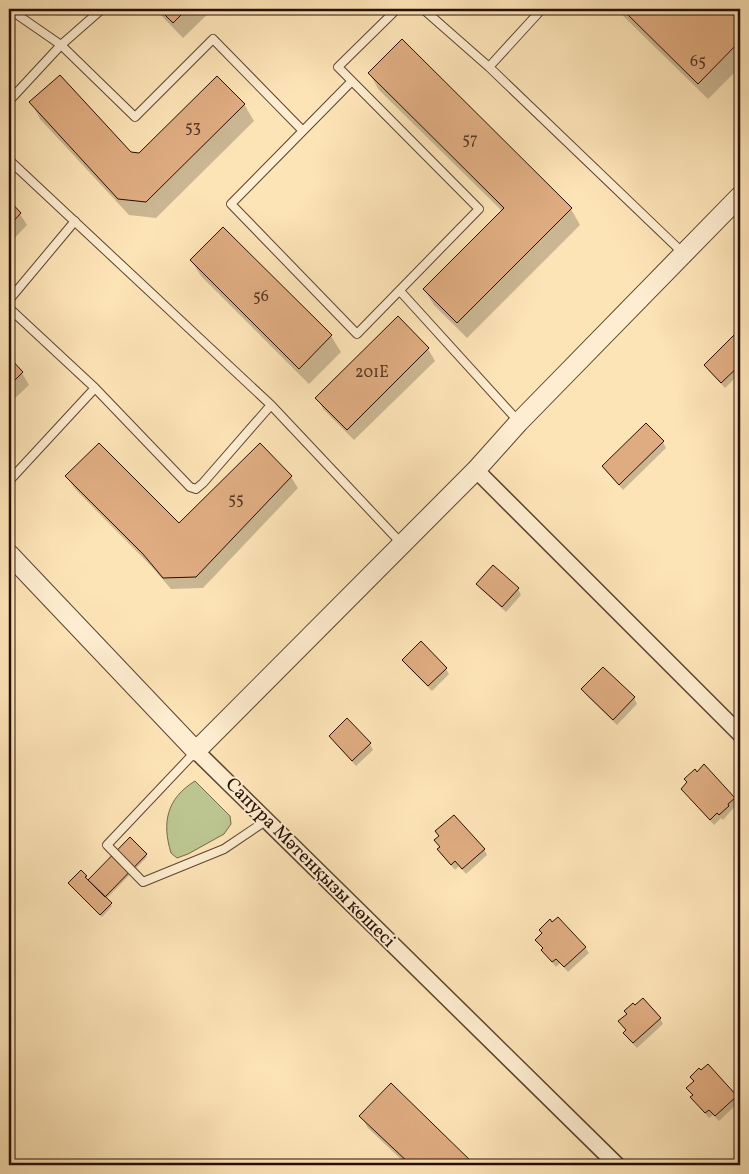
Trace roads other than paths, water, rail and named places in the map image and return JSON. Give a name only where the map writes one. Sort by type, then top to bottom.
[{"type":"street","points":[[196,751],[401,543],[476,470],[520,422],[740,196]]},
{"type":"street","points":[[476,470],[739,729]]},
{"type":"street","name":"Сапура Мәтенқызы көшесі","points":[[9,554],[196,751],[617,1165]]},
{"type":"lane","points":[[10,9],[61,45],[135,116],[213,39],[302,131]]},
{"type":"lane","points":[[9,101],[61,45],[102,9]]},
{"type":"lane","points":[[352,81],[231,204],[357,334],[479,209],[352,81],[338,67],[397,9]]},
{"type":"lane","points":[[423,9],[489,68],[684,254]]},
{"type":"lane","points":[[489,68],[542,9]]},
{"type":"lane","points":[[9,160],[270,405],[401,543]]},
{"type":"lane","points":[[9,300],[75,221]]},
{"type":"lane","points":[[400,291],[520,422]]},
{"type":"lane","points":[[9,308],[95,388],[190,487],[196,489],[270,405]]},
{"type":"lane","points":[[9,481],[95,388]]},
{"type":"lane","points":[[196,751],[107,845],[143,882],[224,850],[267,820]]}]
